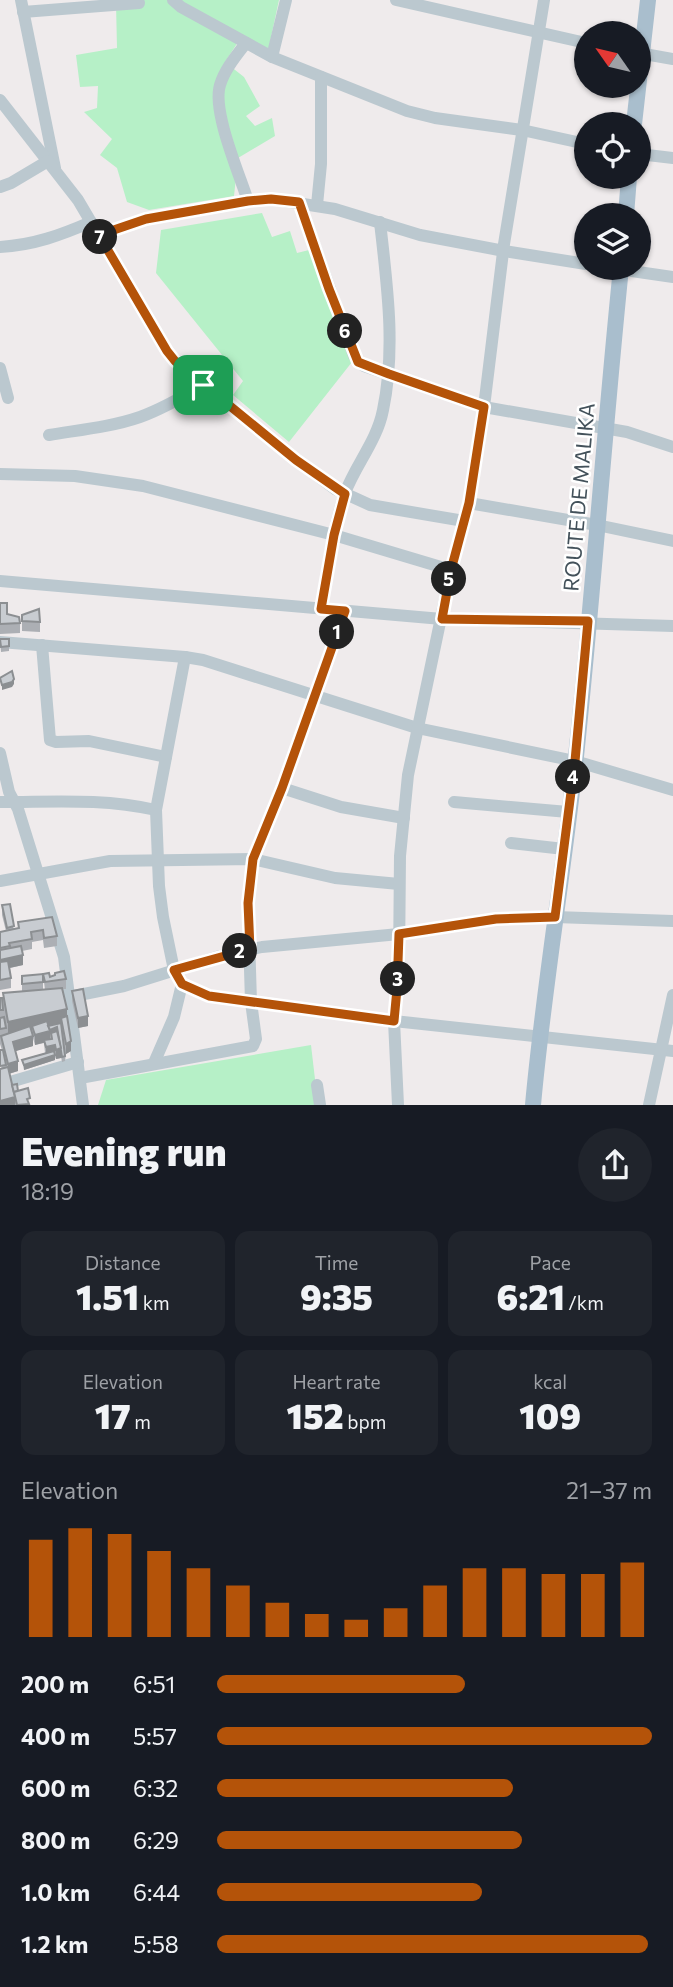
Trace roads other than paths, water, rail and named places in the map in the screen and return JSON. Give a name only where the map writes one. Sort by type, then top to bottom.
[{"type":"main road","points":[[645,21],[648,0]]},
{"type":"main road","name":"ROUTE DE MALIKA","points":[[533,1105],[539,1035],[575,761],[617,280]]},
{"type":"street","points":[[173,0],[272,57],[421,115],[522,130],[574,141]]},
{"type":"street","points":[[272,57],[286,0]]},
{"type":"street","points":[[396,0],[574,41]]},
{"type":"street","points":[[398,1105],[394,1021],[399,884],[411,756],[451,570],[469,503],[503,251],[544,0]]},
{"type":"street","points":[[51,166],[22,6],[139,3]]},
{"type":"street","points":[[246,43],[222,79],[218,110],[248,201]]},
{"type":"street","points":[[651,55],[673,59]]},
{"type":"street","points":[[317,205],[321,164],[321,77]]},
{"type":"street","points":[[2,105],[91,222],[167,351],[203,385],[296,460],[345,494],[370,505],[464,521]]},
{"type":"street","points":[[651,155],[673,158]]},
{"type":"street","points":[[0,187],[51,166]]},
{"type":"street","points":[[99,235],[146,219],[271,199],[317,205],[420,235],[574,262]]},
{"type":"street","points":[[299,202],[354,356],[364,366],[484,407],[638,435],[673,447]]},
{"type":"street","points":[[0,247],[56,237],[91,222]]},
{"type":"street","points":[[321,609],[334,535],[345,494],[378,429],[389,374],[388,294],[380,222]]},
{"type":"street","points":[[651,273],[673,277]]},
{"type":"street","points":[[0,368],[8,398]]},
{"type":"street","points":[[49,435],[140,417],[165,407],[203,385]]},
{"type":"street","points":[[0,474],[107,479],[227,506],[451,570]]},
{"type":"street","points":[[469,503],[673,541]]},
{"type":"street","points":[[0,581],[442,619],[588,621],[673,626]]},
{"type":"street","points":[[80,1078],[249,1048],[256,1039],[251,1002],[248,896],[253,859],[282,788],[345,611]]},
{"type":"street","points":[[0,642],[185,657],[233,669],[417,728],[575,761],[673,790]]},
{"type":"street","points":[[42,645],[50,740],[89,741],[166,757]]},
{"type":"street","points":[[185,657],[156,810],[163,917],[174,970],[182,984],[209,996],[251,1002],[394,1021],[667,1050]]},
{"type":"street","points":[[0,753],[6,802]]},
{"type":"street","points":[[282,788],[341,807],[404,818]]},
{"type":"street","points":[[6,802],[65,800],[130,804],[156,810]]},
{"type":"street","points":[[6,802],[18,809],[64,957],[83,1105]]},
{"type":"street","points":[[454,802],[568,813]]},
{"type":"street","points":[[511,844],[564,849]]},
{"type":"street","points":[[0,880],[110,861],[253,859],[335,878],[399,884]]},
{"type":"street","points":[[35,1003],[68,999],[124,986],[250,949],[399,934],[496,919],[555,917],[673,921]]},
{"type":"street","points":[[154,1063],[174,1017],[182,984]]},
{"type":"street","points":[[649,1105],[667,1050],[673,995]]},
{"type":"street","points":[[0,1085],[78,1062]]},
{"type":"street","points":[[317,1085],[320,1105]]}]
